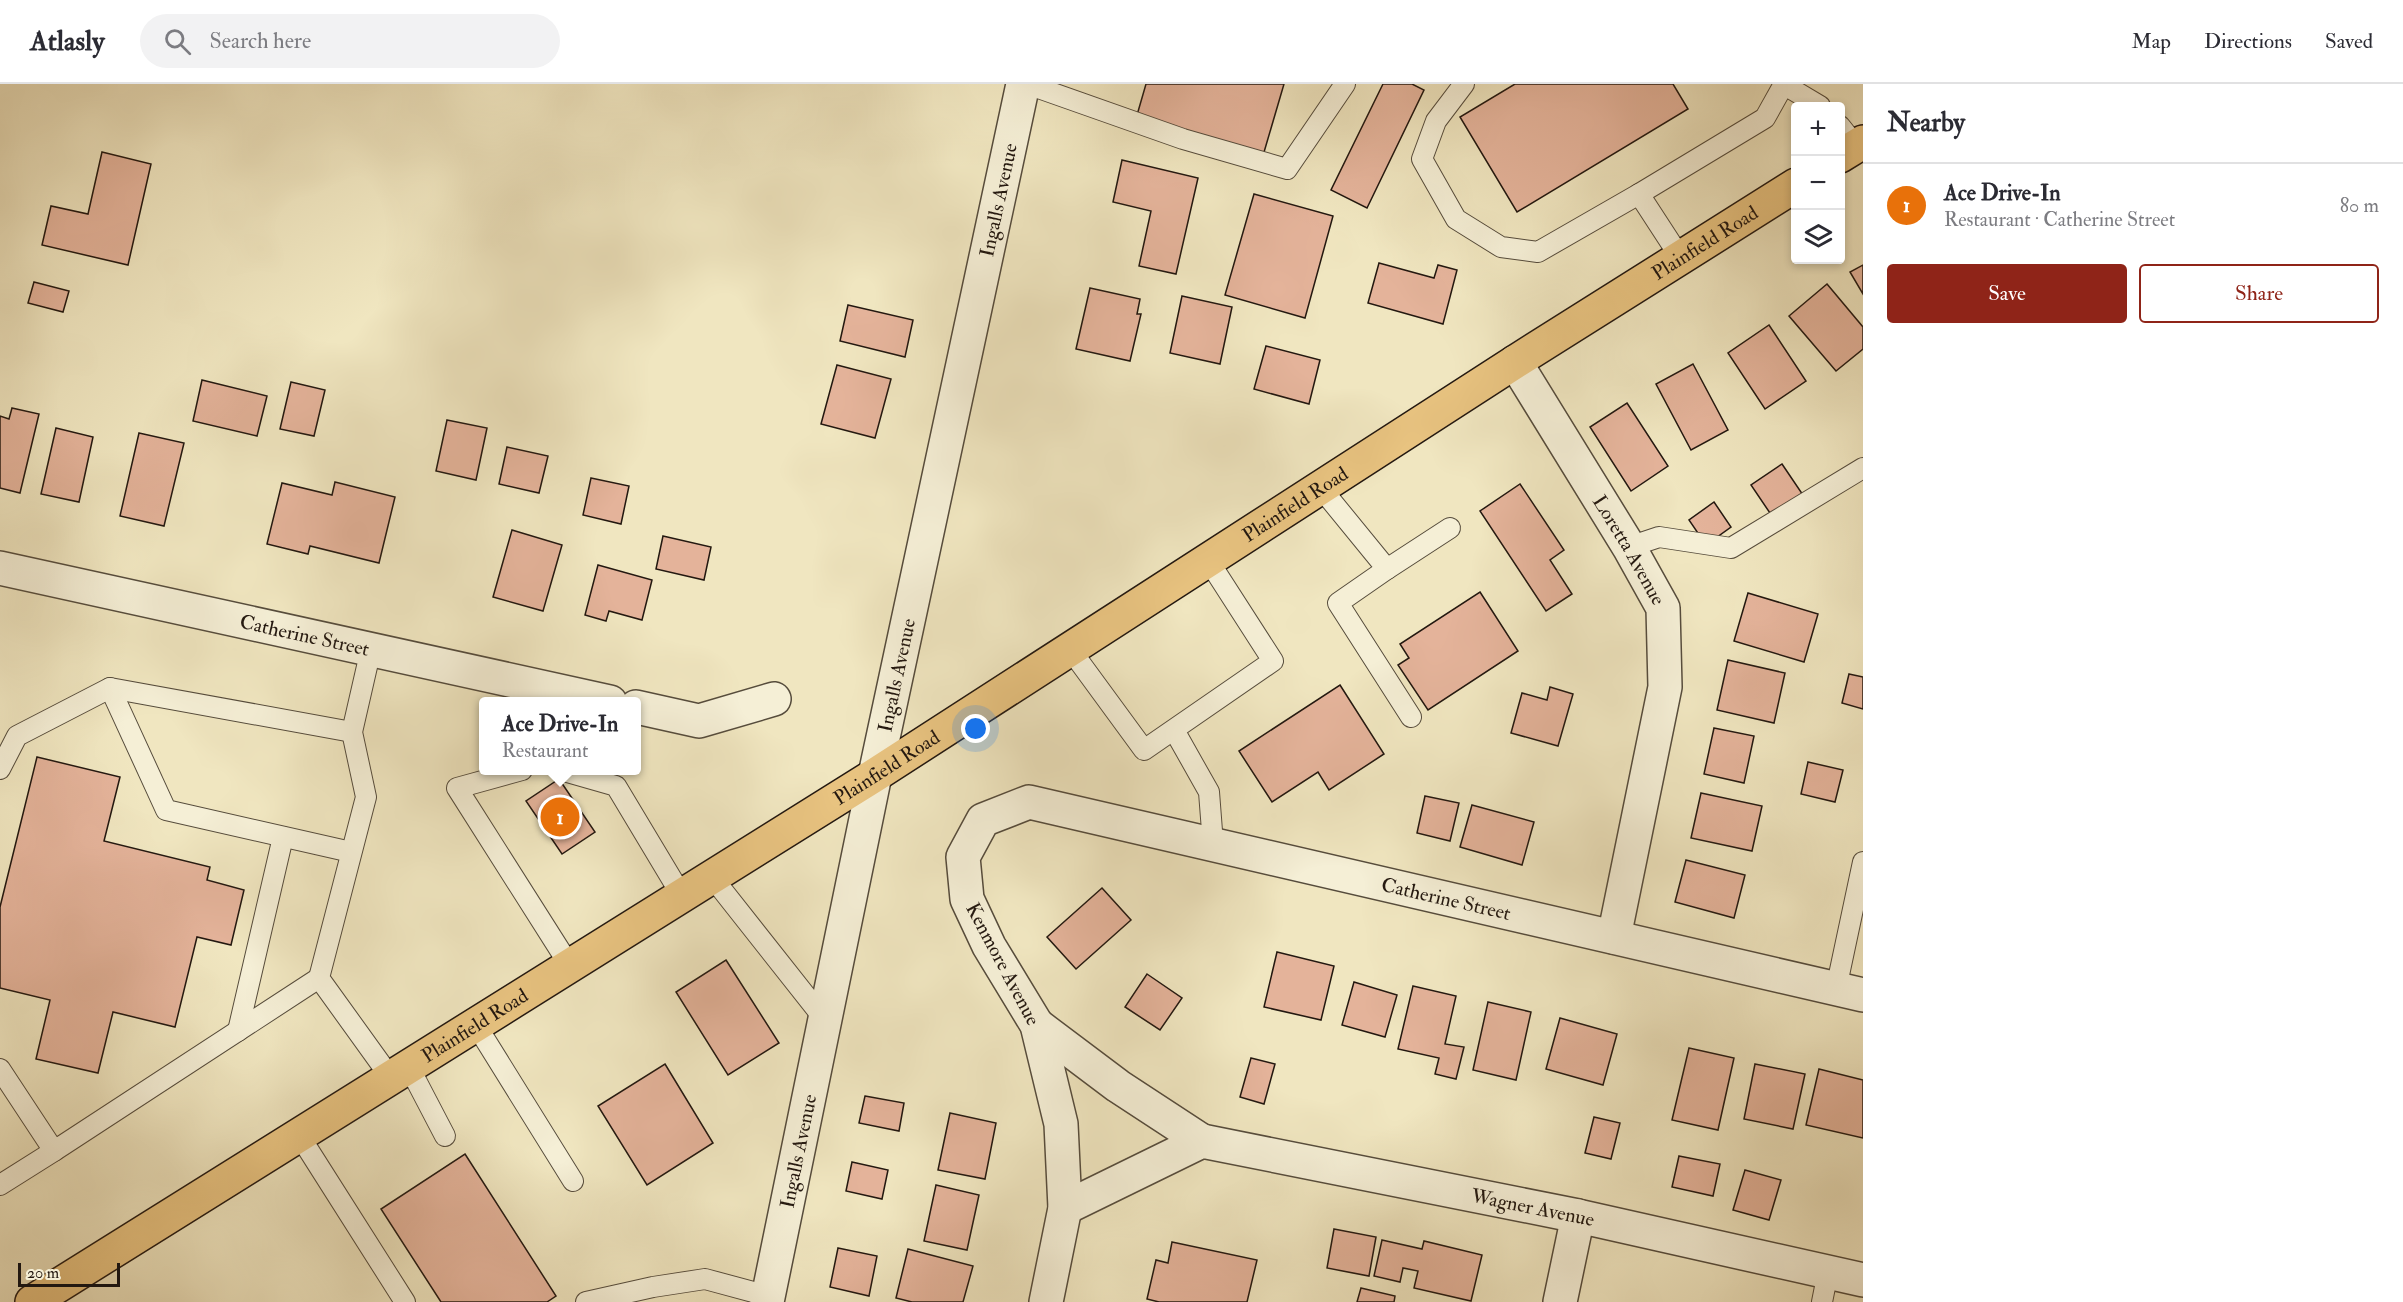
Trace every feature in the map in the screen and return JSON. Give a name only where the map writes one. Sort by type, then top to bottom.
[{"type":"main road","name":"Plainfield Road","points":[[32,1302],[875,775],[1515,362],[1791,188]]},
{"type":"street","name":"Ingalls Avenue","points":[[768,1299],[875,775],[1025,84]]},
{"type":"street","name":"Loretta Avenue","points":[[1515,362],[1629,547],[1662,608],[1665,687],[1614,937]]},
{"type":"street","name":"Catherine Street","points":[[0,568],[587,697]]},
{"type":"street","points":[[641,708],[699,721],[774,699]]},
{"type":"street","name":"Catherine Street","points":[[1029,802],[1849,992]]},
{"type":"street","name":"Kenmore Avenue","points":[[1029,802],[983,820],[963,857],[967,899],[989,946],[1037,1025],[1061,1124],[1065,1208],[1046,1302]]},
{"type":"street","name":"Wagner Avenue","points":[[1037,1025],[1118,1086],[1202,1141],[1578,1216],[1825,1287],[1863,1280]]},
{"type":"street","points":[[1065,1208],[1202,1141]]},
{"type":"street","points":[[1560,1302],[1578,1216]]},
{"type":"lane","points":[[1025,84],[1183,139],[1287,169],[1345,84]]},
{"type":"lane","points":[[1464,84],[1436,121],[1422,159],[1456,219],[1501,247],[1538,252],[1765,118],[1784,84],[1813,102]]},
{"type":"lane","points":[[1639,194],[1680,257]]},
{"type":"lane","points":[[1629,547],[1659,537],[1731,548],[1863,468]]},
{"type":"lane","points":[[1320,487],[1387,569]]},
{"type":"lane","points":[[1411,717],[1338,603],[1450,528]]},
{"type":"lane","points":[[1070,649],[1144,750],[1273,660],[1208,560]]},
{"type":"lane","points":[[0,1185],[319,978],[366,797],[352,732],[371,649]]},
{"type":"lane","points":[[0,769],[17,736],[110,688],[352,732]]},
{"type":"lane","points":[[110,688],[166,810],[351,852]]},
{"type":"lane","points":[[1174,730],[1209,792],[1213,844]]},
{"type":"lane","points":[[507,775],[457,788],[570,966]]},
{"type":"lane","points":[[575,775],[616,786],[682,896]]},
{"type":"lane","points":[[238,1031],[283,837]]},
{"type":"lane","points":[[1849,992],[1863,862]]},
{"type":"lane","points":[[712,877],[825,1020]]},
{"type":"lane","points":[[319,978],[400,1072],[445,1136]]},
{"type":"lane","points":[[476,1025],[573,1181]]},
{"type":"lane","points":[[0,1069],[54,1151]]},
{"type":"lane","points":[[299,1135],[405,1302]]},
{"type":"lane","points":[[586,1302],[653,1287],[705,1279],[768,1299]]},
{"type":"building","points":[[1146,84],[1284,84],[1262,159],[1135,122]]},
{"type":"building","points":[[1383,84],[1412,84],[1424,90],[1367,208],[1331,190]]},
{"type":"building","points":[[1515,84],[1673,84],[1688,109],[1517,212],[1460,117]]},
{"type":"building","points":[[102,152],[151,164],[128,265],[42,245],[51,206],[88,214]]},
{"type":"building","points":[[1122,160],[1198,178],[1176,274],[1139,266],[1151,211],[1113,202]]},
{"type":"building","points":[[1254,194],[1333,216],[1305,318],[1225,295]]},
{"type":"building","points":[[1379,263],[1434,278],[1438,265],[1457,270],[1443,324],[1368,303]]},
{"type":"building","points":[[1863,265],[1863,294],[1850,272]]},
{"type":"building","points":[[34,282],[69,291],[63,312],[28,303]]},
{"type":"building","points":[[1827,284],[1863,327],[1863,349],[1836,371],[1789,316]]},
{"type":"building","points":[[1090,288],[1140,299],[1137,314],[1141,314],[1130,361],[1076,349]]},
{"type":"building","points":[[1182,296],[1232,307],[1220,364],[1170,353]]},
{"type":"building","points":[[848,305],[913,320],[905,357],[840,341]]},
{"type":"building","points":[[1769,325],[1806,381],[1765,409],[1728,353]]},
{"type":"building","points":[[1266,346],[1320,360],[1309,404],[1254,389]]},
{"type":"building","points":[[1693,364],[1728,430],[1691,450],[1656,384]]},
{"type":"building","points":[[837,365],[891,379],[875,438],[821,424]]},
{"type":"building","points":[[202,380],[267,396],[257,436],[193,421]]},
{"type":"building","points":[[291,382],[325,390],[314,436],[280,429]]},
{"type":"building","points":[[1627,403],[1668,466],[1631,491],[1590,427]]},
{"type":"building","points":[[12,408],[39,414],[20,493],[0,488],[0,416],[9,419]]},
{"type":"building","points":[[447,420],[487,428],[476,480],[436,471]]},
{"type":"building","points":[[56,428],[93,437],[79,502],[41,494]]},
{"type":"building","points":[[139,433],[184,443],[164,526],[120,516]]},
{"type":"building","points":[[507,447],[548,456],[539,493],[499,484]]},
{"type":"building","points":[[1782,464],[1803,495],[1772,516],[1751,485]]},
{"type":"building","points":[[591,478],[629,486],[621,524],[583,515]]},
{"type":"building","points":[[335,482],[395,497],[379,563],[310,546],[308,554],[267,544],[282,483],[332,495]]},
{"type":"building","points":[[1520,484],[1564,550],[1550,560],[1572,594],[1546,611],[1480,511]]},
{"type":"building","points":[[1714,502],[1731,527],[1706,545],[1689,520]]},
{"type":"building","points":[[512,530],[562,545],[543,611],[493,597]]},
{"type":"building","points":[[663,536],[711,547],[704,580],[656,569]]},
{"type":"building","points":[[598,565],[652,580],[642,620],[609,611],[606,621],[585,615]]},
{"type":"building","points":[[1480,592],[1518,651],[1428,710],[1398,665],[1409,658],[1400,644]]},
{"type":"building","points":[[1748,593],[1818,614],[1804,662],[1734,641]]},
{"type":"building","points":[[1728,660],[1785,673],[1774,723],[1717,710]]},
{"type":"building","points":[[1849,674],[1863,677],[1863,709],[1842,703]]},
{"type":"building","points":[[1340,685],[1384,754],[1329,790],[1318,772],[1272,802],[1239,751]]},
{"type":"building","points":[[1550,687],[1573,694],[1558,746],[1511,733],[1522,693],[1547,700]]},
{"type":"building","points":[[1714,728],[1754,736],[1744,783],[1704,774]]},
{"type":"building","points":[[37,757],[120,777],[104,841],[210,867],[207,880],[244,890],[231,945],[197,937],[175,1027],[113,1012],[98,1073],[36,1059],[50,1000],[0,988],[0,907]]},
{"type":"building","points":[[1808,762],[1843,770],[1835,802],[1801,794]]},
{"type":"building","points":[[559,779],[595,832],[562,854],[526,801]]},
{"type":"building","points":[[1701,793],[1762,806],[1752,851],[1691,838]]},
{"type":"building","points":[[1425,796],[1459,803],[1450,841],[1417,833]]},
{"type":"building","points":[[1472,805],[1534,822],[1522,865],[1460,847]]},
{"type":"building","points":[[1686,860],[1745,875],[1734,918],[1675,902]]},
{"type":"building","points":[[1102,888],[1131,920],[1076,969],[1047,937]]},
{"type":"building","points":[[1277,952],[1334,966],[1321,1020],[1264,1007]]},
{"type":"building","points":[[726,960],[779,1043],[728,1075],[676,992]]},
{"type":"building","points":[[1147,974],[1182,998],[1160,1030],[1125,1007]]},
{"type":"building","points":[[1354,982],[1397,995],[1385,1037],[1342,1025]]},
{"type":"building","points":[[1413,986],[1456,996],[1445,1044],[1464,1047],[1456,1079],[1435,1074],[1439,1058],[1398,1049]]},
{"type":"building","points":[[1488,1002],[1531,1012],[1516,1080],[1473,1070]]},
{"type":"building","points":[[1560,1018],[1617,1034],[1603,1085],[1546,1069]]},
{"type":"building","points":[[1689,1048],[1734,1058],[1718,1130],[1672,1120]]},
{"type":"building","points":[[1251,1058],[1275,1064],[1264,1104],[1240,1097]]},
{"type":"building","points":[[665,1064],[713,1143],[647,1185],[598,1106]]},
{"type":"building","points":[[1755,1064],[1805,1074],[1793,1129],[1744,1119]]},
{"type":"building","points":[[1819,1069],[1863,1080],[1863,1138],[1806,1125]]},
{"type":"building","points":[[865,1096],[904,1103],[899,1131],[859,1123]]},
{"type":"building","points":[[950,1113],[996,1123],[985,1179],[938,1170]]},
{"type":"building","points":[[1594,1117],[1620,1123],[1611,1159],[1585,1153]]},
{"type":"building","points":[[465,1154],[556,1296],[547,1302],[441,1302],[381,1209]]},
{"type":"building","points":[[1679,1156],[1720,1164],[1713,1196],[1672,1187]]},
{"type":"building","points":[[852,1162],[888,1170],[882,1199],[846,1191]]},
{"type":"building","points":[[1745,1170],[1781,1180],[1769,1220],[1733,1210]]},
{"type":"building","points":[[936,1185],[979,1195],[967,1250],[924,1241]]},
{"type":"building","points":[[1334,1229],[1376,1237],[1369,1276],[1327,1268]]},
{"type":"building","points":[[1382,1240],[1422,1249],[1424,1241],[1482,1255],[1471,1301],[1414,1288],[1418,1271],[1403,1268],[1400,1282],[1374,1276]]},
{"type":"building","points":[[1172,1242],[1257,1260],[1247,1302],[1159,1302],[1147,1299],[1156,1260],[1168,1263]]},
{"type":"building","points":[[838,1248],[877,1256],[869,1296],[830,1287]]},
{"type":"building","points":[[908,1249],[973,1266],[963,1302],[912,1302],[896,1298]]},
{"type":"building","points":[[1361,1288],[1395,1296],[1394,1302],[1357,1302]]},
{"type":"place","name":"Ace Drive-In","points":[[560,817]]}]
